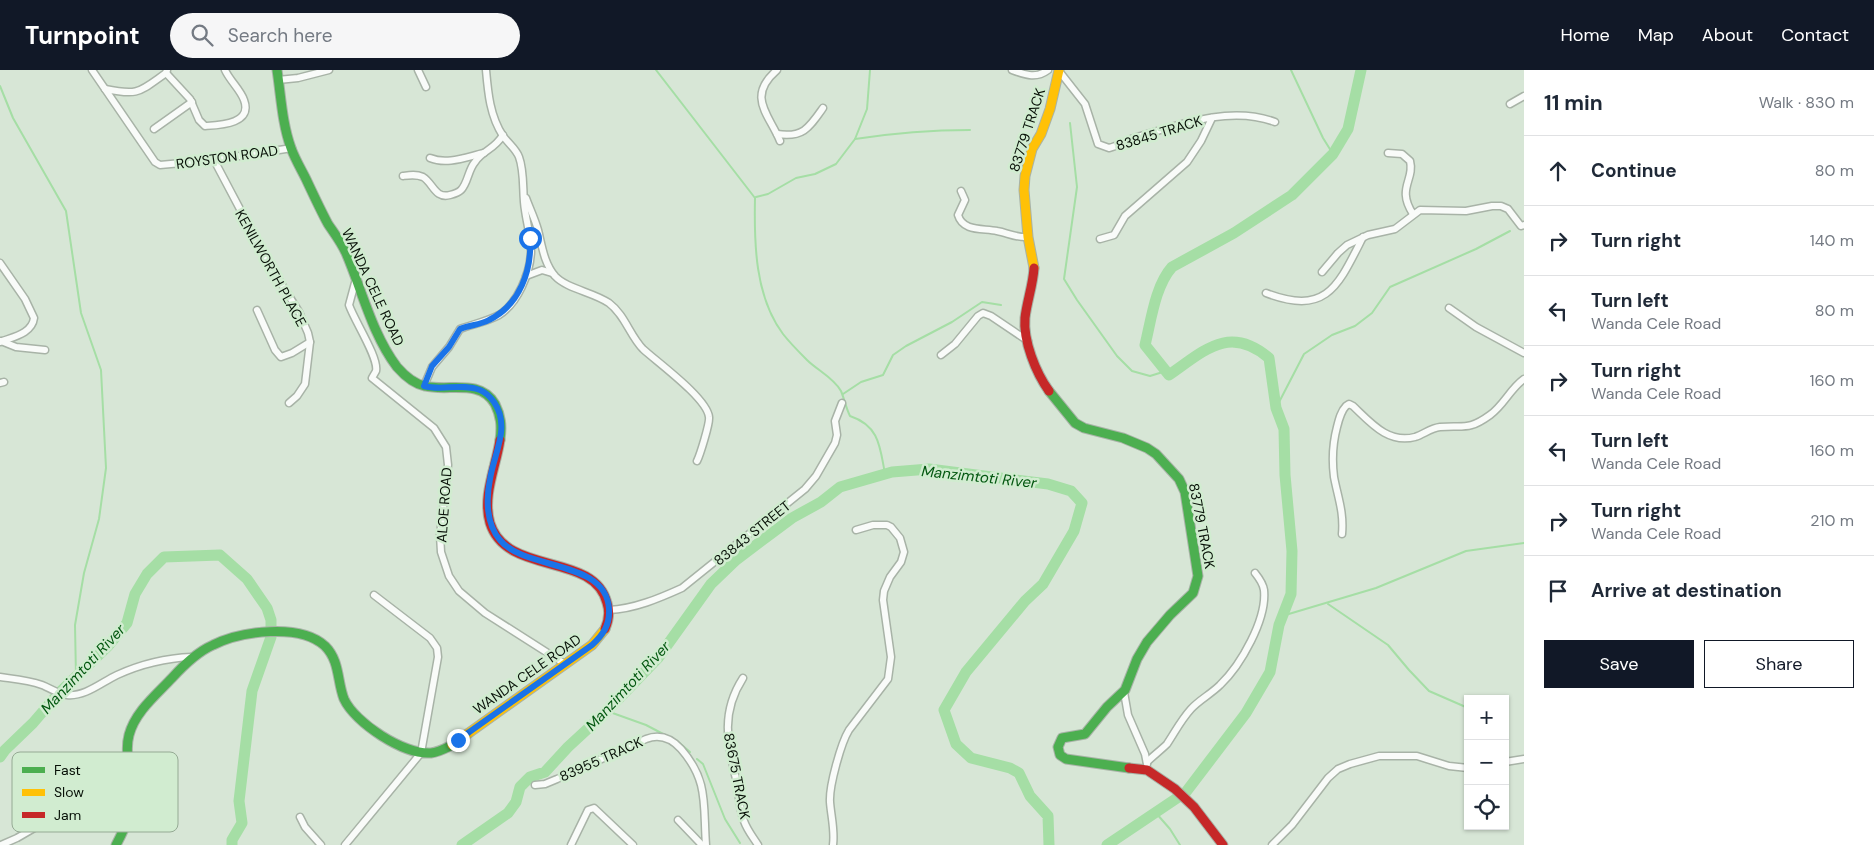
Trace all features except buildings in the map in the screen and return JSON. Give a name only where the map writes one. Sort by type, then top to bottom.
[{"type":"street","name":"ROYSTON ROAD","points":[[92,70],[156,162],[166,166],[292,148]]},
{"type":"street","points":[[105,89],[126,94],[134,93],[166,71],[186,93],[192,102],[199,120],[205,126],[231,123],[242,116],[245,110],[245,102],[225,70]]},
{"type":"street","name":"WANDA CELE ROAD","points":[[277,70],[292,148],[326,221],[343,247],[384,344],[396,366],[406,376],[424,386]]},
{"type":"street","points":[[278,80],[298,78],[329,70]]},
{"type":"street","points":[[418,70],[426,88]]},
{"type":"street","points":[[486,70],[491,109],[503,135],[520,158],[524,209],[531,252],[526,276],[513,300],[502,314],[460,329],[449,347],[432,366],[424,386],[469,387],[482,391],[493,400],[498,409],[502,424],[500,443],[490,478],[488,512],[499,540],[508,549],[582,574],[594,581],[602,590],[609,603],[609,610]]},
{"type":"street","points":[[777,70],[766,83],[761,96],[764,112],[780,140]]},
{"type":"street","points":[[1012,70],[1028,76],[1036,76],[1048,70]]},
{"type":"street","name":"83845 TRACK","points":[[1059,70],[1085,104],[1098,144],[1109,148],[1186,122],[1240,115],[1275,122]]},
{"type":"street","name":"83779 TRACK","points":[[1059,70],[1050,109],[1041,134],[1032,149],[1025,176],[1024,190],[1028,237],[1034,269],[1025,319],[1025,330],[1035,367],[1041,380],[1057,402],[1076,423],[1084,428],[1123,438],[1147,448],[1156,454],[1175,473],[1185,492],[1197,565],[1196,584],[1193,593],[1170,615],[1148,642],[1137,659],[1128,686],[1124,692],[1107,707],[1085,734],[1062,738],[1058,744],[1058,754],[1072,761],[1147,766],[1198,811],[1215,837],[1223,845]]},
{"type":"street","points":[[1510,104],[1524,96]]},
{"type":"street","points":[[154,129],[192,102]]},
{"type":"street","points":[[777,134],[801,134],[823,108]]},
{"type":"street","points":[[1100,239],[1114,235],[1124,216],[1187,162],[1201,141],[1212,118]]},
{"type":"street","points":[[404,176],[413,174],[422,177],[440,195],[450,196],[461,190],[475,161],[496,146],[503,135]]},
{"type":"street","points":[[430,158],[437,161],[446,161],[488,152]]},
{"type":"street","points":[[1388,153],[1402,154],[1410,161],[1411,170],[1407,180],[1406,194],[1408,206],[1413,214]]},
{"type":"street","name":"KENILWORTH PLACE","points":[[214,160],[269,264],[298,312],[310,342],[305,384],[297,396],[289,403]]},
{"type":"street","points":[[961,191],[965,200],[958,215],[966,226],[1001,232],[1018,238],[1028,237]]},
{"type":"street","points":[[524,192],[544,255],[552,273],[562,282],[600,297],[614,307],[643,349],[681,381],[707,410],[709,419],[697,461]]},
{"type":"street","points":[[1322,272],[1342,248],[1375,232],[1391,231],[1413,214],[1426,209],[1466,211],[1501,206],[1508,209],[1521,226],[1524,225]]},
{"type":"street","points":[[1266,293],[1282,299],[1303,302],[1320,298],[1336,284],[1363,237]]},
{"type":"street","points":[[0,263],[25,299],[34,318],[31,327],[26,331],[1,341]]},
{"type":"street","points":[[526,276],[542,270],[552,273]]},
{"type":"street","name":"ALOE ROAD","points":[[356,278],[349,305],[376,366],[376,372],[372,378],[434,428],[446,447],[448,465],[440,535],[444,564],[454,584],[468,600],[485,613],[565,664]]},
{"type":"street","points":[[1449,308],[1476,327],[1524,353]]},
{"type":"street","points":[[257,310],[275,350],[281,357],[292,353],[310,342]]},
{"type":"street","points":[[941,355],[955,344],[978,316],[983,313],[991,316],[1028,341]]},
{"type":"street","points":[[1,341],[29,350],[45,350]]},
{"type":"street","points":[[1342,534],[1344,519],[1334,477],[1333,453],[1334,437],[1346,406],[1349,404],[1353,406],[1385,434],[1410,438],[1419,436],[1434,428],[1462,428],[1477,424],[1499,408],[1516,385],[1524,379]]},
{"type":"street","name":"83843 STREET","points":[[609,610],[634,606],[682,588],[806,489],[816,476],[835,443],[837,435],[835,420],[842,403]]},
{"type":"street","points":[[833,845],[830,800],[838,754],[849,730],[888,679],[891,656],[883,600],[884,590],[890,577],[901,562],[904,552],[900,538],[886,525],[873,525],[856,530]]},
{"type":"street","points":[[1147,766],[1166,744],[1178,725],[1193,708],[1221,684],[1244,654],[1264,602],[1264,588],[1255,573]]},
{"type":"street","points":[[345,845],[421,752],[438,657],[437,648],[430,638],[374,595]]},
{"type":"street","name":"WANDA CELE ROAD","points":[[421,752],[433,753],[458,740],[592,645],[601,637],[608,624],[609,610]]},
{"type":"street","points":[[126,752],[130,730],[145,707],[192,657],[219,640],[249,633],[287,632],[305,635],[325,647],[335,659],[346,702],[359,718],[401,746],[421,752]]},
{"type":"street","points":[[0,676],[42,685],[66,695],[74,695],[140,666],[168,659],[192,657]]},
{"type":"street","name":"83675 TRACK","points":[[743,678],[734,692],[728,713],[728,742],[744,822],[758,845]]},
{"type":"street","points":[[1124,692],[1128,714],[1143,749],[1147,766]]},
{"type":"street","name":"83955 TRACK","points":[[535,785],[545,784],[653,736],[662,737],[677,744],[696,768],[704,797],[704,845]]},
{"type":"street","points":[[1272,845],[1292,825],[1328,778],[1338,769],[1350,764],[1379,756],[1417,756],[1449,766],[1464,768]]},
{"type":"street","points":[[1509,761],[1524,759]]},
{"type":"street","points":[[571,845],[588,810],[594,808],[633,845]]},
{"type":"street","points":[[300,817],[321,845]]},
{"type":"street","points":[[678,820],[704,845]]},
{"type":"street","points":[[1,845],[28,832]]},
{"type":"street","points":[[116,845],[122,832]]},
{"type":"waterway","points":[[656,70],[755,198],[758,269],[767,303],[774,319],[783,334],[798,351],[838,386],[850,416],[860,420],[873,432],[880,447],[885,474]]},
{"type":"waterway","points":[[756,197],[768,194],[796,178],[815,174],[836,164],[855,139],[867,109],[870,70]]},
{"type":"waterway","points":[[1291,70],[1323,138],[1333,154]]},
{"type":"waterway","name":"Manzimtoti River","points":[[1107,845],[1186,792],[1246,713],[1270,672],[1279,625],[1291,594],[1292,551],[1285,475],[1284,429],[1276,408],[1269,358],[1255,348],[1241,343],[1229,342],[1205,350],[1169,375],[1145,345],[1161,284],[1172,267],[1234,233],[1292,195],[1333,154],[1348,129],[1361,70]]},
{"type":"waterway","points":[[0,86],[13,118],[66,211],[81,313],[101,370],[106,468],[99,519],[84,573],[75,625],[76,677]]},
{"type":"waterway","points":[[1070,123],[1077,187],[1064,279],[1117,356],[1132,371],[1150,376],[1166,371]]},
{"type":"waterway","points":[[855,139],[912,132],[970,130]]},
{"type":"waterway","points":[[1276,408],[1304,354],[1332,335],[1355,326],[1372,313],[1390,287],[1476,249],[1510,231]]},
{"type":"waterway","points":[[843,394],[861,382],[883,375],[893,355],[906,346],[952,322],[982,302],[1001,305]]},
{"type":"waterway","name":"Manzimtoti River","points":[[462,845],[508,813],[516,802],[520,787],[530,777],[545,772],[658,658],[711,584],[736,560],[792,518],[821,502],[840,487],[892,472],[929,469],[1048,484],[1071,491],[1082,503],[1074,531],[1043,584],[1025,601],[966,672],[944,710],[956,744],[971,758],[1010,768],[1019,773],[1030,796],[1048,816],[1049,845]]},
{"type":"waterway","points":[[1282,616],[1376,588],[1466,551],[1524,543]]},
{"type":"waterway","name":"Manzimtoti River","points":[[0,757],[58,694],[108,646],[127,623],[135,594],[147,574],[164,557],[220,555],[247,579],[267,608],[271,620],[271,637],[252,691],[239,801],[242,823],[232,840],[232,845]]},
{"type":"waterway","points":[[1328,604],[1388,645],[1429,691],[1464,706]]},
{"type":"waterway","points":[[607,711],[646,725],[667,736]]},
{"type":"waterway","points":[[676,740],[690,752]]},
{"type":"waterway","points":[[697,759],[703,764],[725,819],[740,843]]},
{"type":"waterway","points":[[1156,813],[1170,829],[1180,845]]},
{"type":"traffic: fast","points":[[277,70],[284,119],[293,152],[328,224],[346,253],[374,326],[388,354],[397,367],[409,379],[417,383],[434,387],[472,388],[489,396],[499,413],[501,426],[500,440]]},
{"type":"traffic: fast","points":[[1049,391],[1075,423],[1084,428],[1123,438],[1156,454],[1179,479],[1185,492],[1198,576],[1193,593],[1170,615],[1147,642],[1137,659],[1125,690],[1107,707],[1085,734],[1062,738],[1058,747],[1060,755],[1066,759],[1129,768]]},
{"type":"traffic: fast","points":[[128,752],[129,735],[141,711],[191,659],[207,648],[225,640],[254,633],[270,632],[301,634],[325,646],[336,665],[344,699],[358,718],[382,736],[408,749],[420,752],[431,753],[452,745]]},
{"type":"traffic: fast","points":[[116,845],[122,832]]},
{"type":"traffic: slow","points":[[1034,268],[1028,237],[1024,190],[1025,176],[1032,149],[1041,134],[1050,109],[1059,70]]},
{"type":"traffic: slow","points":[[452,745],[592,645],[605,629]]},
{"type":"traffic: jam","points":[[1034,268],[1025,318],[1026,337],[1035,366],[1049,391]]},
{"type":"traffic: jam","points":[[500,440],[488,502],[490,523],[499,540],[514,551],[586,576],[599,587],[607,603],[609,610],[605,629]]},
{"type":"traffic: jam","points":[[1129,768],[1147,770],[1175,789],[1194,807],[1223,845]]},
{"type":"route","points":[[458,740],[592,645],[601,637],[609,618],[609,603],[602,590],[594,581],[582,574],[508,549],[499,540],[488,512],[490,478],[500,443],[502,424],[498,409],[493,400],[482,391],[469,387],[429,388],[424,386],[432,366],[449,347],[460,329],[490,320],[502,314],[510,305],[526,276],[531,252],[530,238]]}]
